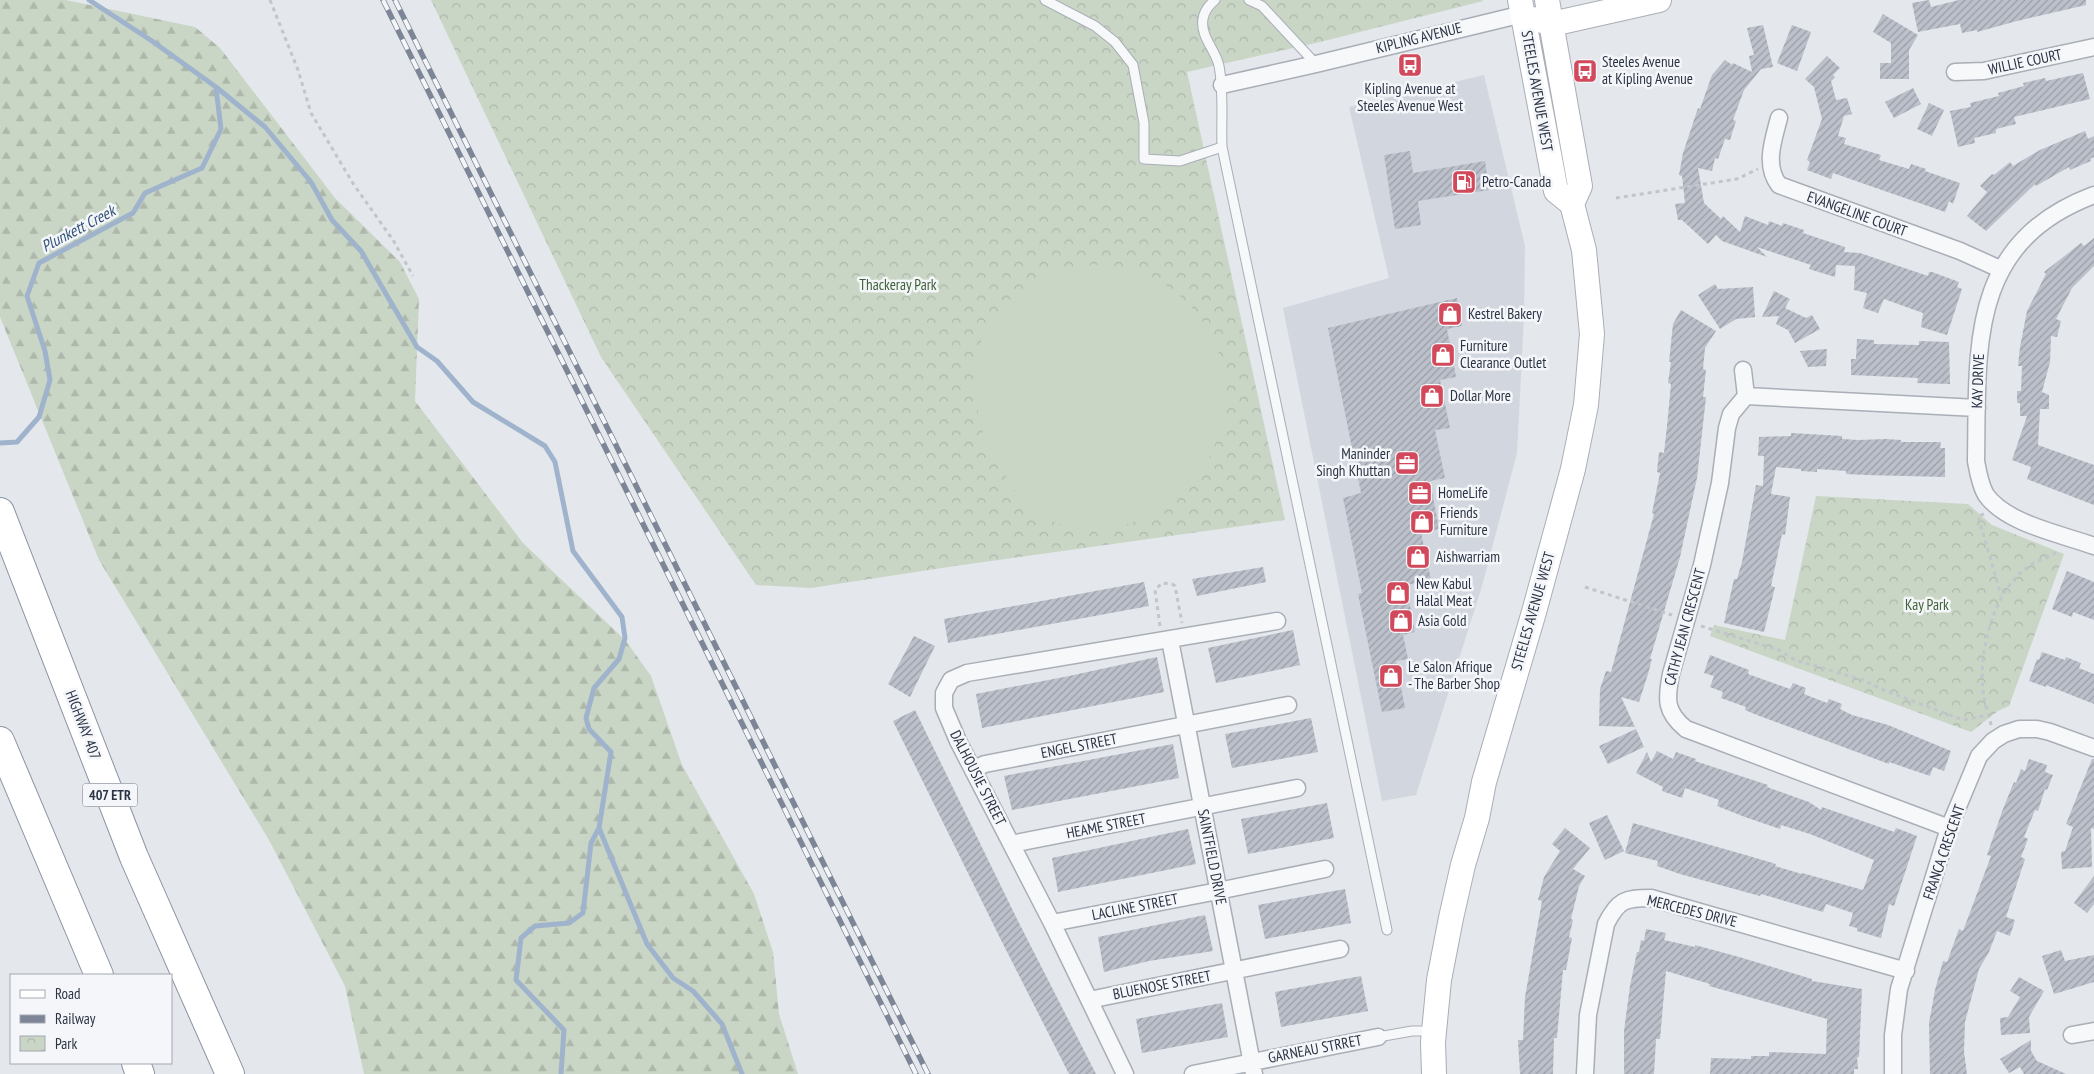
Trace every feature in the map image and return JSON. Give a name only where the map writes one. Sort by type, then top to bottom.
[{"type":"highway","name":"HIGHWAY 407","points":[[0,512],[134,856],[230,1074]]},
{"type":"highway","points":[[0,741],[99,974]]},
{"type":"main road","name":"STEELES AVENUE WEST","points":[[1547,0],[1580,186],[1572,204]]},
{"type":"main road","points":[[1527,5],[1552,24],[1659,0]]},
{"type":"main road","name":"STEELES AVENUE WEST","points":[[1434,1074],[1434,1031],[1439,980],[1463,866],[1477,818],[1494,744],[1534,612],[1573,469],[1586,405],[1592,334],[1584,250],[1572,204],[1556,191],[1527,5]]},
{"type":"street","name":"KIPLING AVENUE","points":[[1222,85],[1316,64],[1527,5]]},
{"type":"street","name":"WILLIE COURT","points":[[1955,72],[1984,71],[2094,47]]},
{"type":"street","points":[[1770,164],[1773,140],[1779,118]]},
{"type":"street","name":"EVANGELINE COURT","points":[[1770,164],[1773,177],[1779,185],[1960,251],[2000,269]]},
{"type":"street","name":"KAY DRIVE","points":[[2094,195],[2073,203],[2038,226],[2017,247],[2000,269],[1984,317],[1980,342],[1976,461],[1986,494],[1999,508],[2012,516],[2094,546]]},
{"type":"street","points":[[1743,370],[1746,396],[1977,408]]},
{"type":"street","name":"CATHY JEAN CRESCENT","points":[[1746,396],[1731,414],[1727,428],[1720,483],[1702,565],[1671,674],[1668,690],[1669,709],[1677,721],[1686,729],[1949,828]]},
{"type":"street","points":[[1165,633],[1278,621]]},
{"type":"street","name":"SAINTFIELD DRIVE","points":[[1165,633],[1186,725],[1253,1068]]},
{"type":"street","name":"DALHOUSIE STREET","points":[[1125,1074],[1052,923],[958,741],[944,708],[944,693],[951,680],[967,673],[1165,633]]},
{"type":"street","name":"ENGEL STREET","points":[[974,769],[985,764],[1288,705]]},
{"type":"street","name":"FRANCA CRESCENT","points":[[1893,1074],[1893,1035],[1899,989],[1949,828],[1979,756],[1993,740],[2019,729],[2037,729],[2050,732],[2094,748]]},
{"type":"street","name":"HEAME STREET","points":[[1011,844],[1297,788]]},
{"type":"street","name":"LACLINE STREET","points":[[1052,923],[1218,892],[1325,868]]},
{"type":"street","name":"MERCEDES DRIVE","points":[[1585,1074],[1588,1015],[1606,924],[1613,910],[1621,902],[1634,898],[1651,898],[1906,971]]},
{"type":"street","name":"BLUENOSE STREET","points":[[1089,1000],[1340,949]]},
{"type":"street","points":[[2072,1035],[2094,1031]]},
{"type":"street","name":"GARNEAU STRRET","points":[[1193,1074],[1253,1068],[1378,1037]]},
{"type":"lane","points":[[1045,0],[1096,26],[1115,42],[1132,65],[1144,123],[1144,159],[1180,161],[1222,147]]},
{"type":"lane","points":[[1215,0],[1208,5],[1203,20],[1206,39],[1219,64],[1222,85],[1222,147],[1387,930]]},
{"type":"lane","points":[[1249,0],[1262,6],[1316,64]]},
{"type":"lane","points":[[1378,1037],[1412,1031],[1434,1031]]},
{"type":"path","points":[[270,0],[298,70],[311,113],[354,185],[393,240],[413,276]]},
{"type":"path","points":[[1616,198],[1737,179],[1770,164]]},
{"type":"path","points":[[1999,508],[1978,516],[2002,596]]},
{"type":"path","points":[[1993,740],[1983,692],[1983,655],[2002,596],[2011,582],[2028,566],[2078,540]]},
{"type":"path","points":[[1165,633],[1155,590],[1162,583],[1175,586],[1182,623]]},
{"type":"path","points":[[1779,650],[1795,660],[1863,680],[1886,691],[1963,720],[1989,715]]},
{"type":"shaded area","points":[[1484,75],[1525,246],[1524,316],[1517,453],[1482,586],[1416,795],[1382,801],[1283,308],[1389,278],[1349,107]]},
{"type":"green space","points":[[0,0],[66,0],[195,27],[220,48],[335,198],[400,262],[419,299],[415,401],[523,543],[626,641],[651,676],[682,765],[754,894],[773,952],[779,1014],[798,1074],[364,1074],[345,986],[269,840],[99,560],[0,317]]},
{"type":"green space","name":"Thackeray Park","points":[[431,0],[1483,1],[1320,42],[1187,72],[1285,520],[811,588],[756,585],[601,357]]},
{"type":"green space","points":[[1105,264],[1148,275],[1167,286],[1198,315],[1210,333],[1224,372],[1226,393],[1225,415],[1212,452],[1200,471],[1193,480],[1158,508],[1126,525],[1109,529],[1076,529],[1059,524],[1043,516],[1028,505],[1018,495],[1006,477],[984,436],[975,392],[974,372],[977,354],[983,337],[1001,308],[1013,296],[1043,277],[1065,268]]},
{"type":"green space","name":"Kay Park","points":[[1816,496],[1968,504],[1992,525],[2064,554],[2009,706],[1998,711],[1971,732],[1710,636],[1714,625],[1785,640]]},
{"type":"building","points":[[1929,0],[1931,7],[1959,0],[2086,0],[2086,5],[1977,32],[1977,30],[1962,33],[1960,24],[1918,32],[1912,3]]},
{"type":"building","points":[[1883,14],[1918,35],[1909,50],[1909,79],[1880,79],[1880,63],[1891,63],[1891,43],[1873,32]]},
{"type":"building","points":[[1763,25],[1773,67],[1761,69],[1744,90],[1733,120],[1736,121],[1730,140],[1725,139],[1718,159],[1715,158],[1712,171],[1698,168],[1704,203],[1721,219],[1723,216],[1740,232],[1745,216],[1768,225],[1769,221],[1782,226],[1783,223],[1804,230],[1803,233],[1845,247],[1844,252],[1860,253],[1928,276],[1929,272],[1932,272],[1959,282],[1957,287],[1962,289],[1947,335],[1921,327],[1923,313],[1884,299],[1878,313],[1863,308],[1867,293],[1854,290],[1855,266],[1836,265],[1835,277],[1809,269],[1811,265],[1757,247],[1767,257],[1722,241],[1716,235],[1708,244],[1682,220],[1678,220],[1675,204],[1685,203],[1682,176],[1679,175],[1683,153],[1698,108],[1700,109],[1712,75],[1725,60],[1732,65],[1733,63],[1752,72],[1749,56],[1754,55],[1747,28]]},
{"type":"building","points":[[1792,25],[1811,32],[1797,71],[1777,63]]},
{"type":"building","points":[[1827,56],[1840,68],[1833,75],[1835,77],[1831,81],[1836,100],[1847,98],[1852,114],[1844,116],[1838,136],[1846,138],[1844,144],[1881,155],[1879,160],[1909,169],[1911,164],[1960,183],[1953,204],[1949,201],[1945,212],[1833,173],[1831,179],[1807,170],[1810,162],[1807,160],[1822,119],[1814,87],[1805,79]]},
{"type":"building","points":[[2083,73],[2090,99],[2014,117],[2016,124],[1996,129],[1996,133],[1974,138],[1975,143],[1958,147],[1950,111],[1971,107],[1970,103],[1999,96],[1998,93],[2024,86],[2023,83],[2045,78],[2046,81]]},
{"type":"building","points":[[1913,88],[1921,104],[1894,118],[1885,102]]},
{"type":"building","points":[[1929,103],[1944,110],[1932,136],[1917,129]]},
{"type":"building","points":[[2085,131],[2088,139],[2094,136],[2094,157],[2090,159],[2091,161],[2070,170],[2069,167],[2036,186],[2035,184],[1986,231],[1967,216],[1987,192],[1980,186],[1992,174],[1994,175],[2010,162],[2013,166],[2040,150]]},
{"type":"building","points":[[1410,151],[1413,173],[1485,161],[1489,190],[1418,201],[1421,225],[1395,229],[1384,155]]},
{"type":"building","points":[[2094,238],[2094,266],[2072,288],[2056,319],[2061,321],[2057,337],[2051,336],[2050,362],[2042,392],[2049,395],[2049,409],[2040,409],[2038,445],[2094,465],[2094,505],[2027,479],[2031,467],[2012,460],[2027,416],[2020,416],[2020,403],[2017,403],[2017,391],[2021,391],[2022,366],[2018,366],[2027,311],[2046,274],[2044,272],[2081,243],[2084,246]]},
{"type":"building","points":[[1715,284],[1718,289],[1753,287],[1755,317],[1736,319],[1720,329],[1698,295]]},
{"type":"building","points":[[1774,291],[1790,299],[1785,308],[1806,318],[1812,315],[1820,329],[1795,343],[1788,330],[1776,324],[1779,316],[1762,317]]},
{"type":"building","points":[[1457,298],[1462,326],[1447,329],[1456,377],[1440,380],[1450,428],[1435,430],[1445,478],[1430,481],[1439,529],[1421,532],[1431,580],[1406,585],[1415,632],[1403,635],[1408,659],[1396,661],[1405,708],[1382,712],[1358,594],[1362,593],[1343,498],[1361,493],[1328,328]]},
{"type":"building","points":[[1681,310],[1716,331],[1705,348],[1703,369],[1706,370],[1703,397],[1706,397],[1697,478],[1680,557],[1639,702],[1621,697],[1635,727],[1599,726],[1600,689],[1606,671],[1611,672],[1654,514],[1652,513],[1660,473],[1657,472],[1659,452],[1664,453],[1667,426],[1671,384],[1668,383],[1671,362],[1669,362],[1673,324]]},
{"type":"building","points":[[1857,339],[1874,340],[1874,344],[1919,345],[1919,341],[1949,342],[1950,384],[1917,383],[1918,378],[1851,375],[1851,359],[1856,359]]},
{"type":"building","points":[[1827,349],[1826,366],[1808,367],[1800,351]]},
{"type":"building","points":[[1791,433],[1842,436],[1842,439],[1858,440],[1886,439],[1901,440],[1901,442],[1941,442],[1940,448],[1945,448],[1945,477],[1846,474],[1846,471],[1817,469],[1817,472],[1776,467],[1771,494],[1790,497],[1785,535],[1782,534],[1771,586],[1775,587],[1764,632],[1724,623],[1734,579],[1737,579],[1742,562],[1756,485],[1763,486],[1764,456],[1758,456],[1759,437],[1791,436]]},
{"type":"building","points":[[1263,567],[1266,582],[1197,596],[1192,579]]},
{"type":"building","points":[[2067,571],[2094,582],[2094,620],[2073,612],[2072,617],[2052,609]]},
{"type":"building","points":[[1144,582],[1149,606],[948,643],[944,619]]},
{"type":"building","points":[[1293,630],[1300,665],[1216,683],[1208,648]]},
{"type":"building","points":[[914,636],[935,646],[910,697],[888,684]]},
{"type":"building","points":[[2042,652],[2065,660],[2066,657],[2081,663],[2079,668],[2094,674],[2094,704],[2046,685],[2046,687],[2029,681],[2037,659],[2039,660]]},
{"type":"building","points":[[1710,655],[1749,670],[1748,674],[1790,689],[1793,683],[1806,688],[1804,694],[1827,703],[1829,699],[1842,704],[1840,709],[1852,715],[1888,725],[1951,751],[1944,771],[1933,767],[1930,776],[1889,762],[1889,764],[1745,710],[1746,707],[1721,698],[1723,692],[1710,687],[1714,676],[1704,673]]},
{"type":"building","points":[[1157,657],[1164,692],[982,728],[976,694]]},
{"type":"building","points":[[915,710],[1017,919],[1096,1074],[1069,1074],[1000,938],[893,721]]},
{"type":"building","points":[[1311,718],[1318,752],[1232,768],[1225,734]]},
{"type":"building","points":[[1636,729],[1644,747],[1608,764],[1599,746]]},
{"type":"building","points":[[1173,744],[1179,778],[1012,810],[1004,776]]},
{"type":"building","points":[[1657,751],[1673,759],[1676,752],[1696,759],[1695,761],[1768,785],[1767,787],[1809,802],[1821,810],[1822,807],[1894,832],[1896,828],[1917,836],[1894,906],[1889,904],[1881,938],[1857,931],[1857,928],[1849,926],[1853,913],[1826,904],[1823,912],[1680,874],[1657,866],[1658,861],[1625,853],[1633,823],[1776,864],[1775,866],[1802,874],[1863,890],[1874,860],[1810,834],[1781,825],[1780,829],[1745,817],[1717,806],[1719,800],[1685,788],[1682,798],[1662,791],[1663,787],[1636,773],[1647,752],[1651,762]]},
{"type":"building","points":[[2029,759],[2047,765],[2045,772],[2053,775],[2047,790],[2045,789],[2038,811],[2035,810],[2024,837],[2028,839],[2021,857],[2025,859],[2006,917],[2015,920],[2010,936],[1997,931],[1989,952],[1979,969],[1965,1022],[1964,1052],[1967,1074],[1930,1074],[1929,1023],[1943,961],[1947,962],[1959,929],[1963,931],[1991,856],[1987,855],[2003,809],[2014,782],[2016,783],[2021,769],[2025,771]]},
{"type":"building","points":[[2092,759],[2094,759],[2094,829],[2091,828],[2092,867],[2062,869],[2061,852],[2065,851],[2073,827],[2066,824]]},
{"type":"building","points":[[1327,803],[1334,838],[1248,854],[1241,819]]},
{"type":"building","points":[[1607,815],[1624,851],[1605,860],[1589,823]]},
{"type":"building","points":[[1565,828],[1590,848],[1573,869],[1585,876],[1579,886],[1571,919],[1573,920],[1569,937],[1572,938],[1566,970],[1563,970],[1557,1038],[1554,1038],[1553,1074],[1520,1074],[1518,1040],[1523,1040],[1525,997],[1542,901],[1538,900],[1544,877],[1560,851],[1552,844]]},
{"type":"building","points":[[1188,829],[1196,864],[1058,892],[1052,858]]},
{"type":"building","points":[[2094,876],[2094,904],[2087,913],[2074,903]]},
{"type":"building","points":[[1345,889],[1351,923],[1265,939],[1258,905]]},
{"type":"building","points":[[1205,915],[1213,951],[1149,961],[1104,972],[1098,937]]},
{"type":"building","points":[[1646,929],[1666,933],[1664,940],[1695,947],[1695,945],[1739,957],[1812,979],[1812,981],[1862,989],[1859,1057],[1857,1057],[1858,1069],[1854,1069],[1854,1074],[1710,1074],[1711,1058],[1751,1059],[1751,1056],[1769,1056],[1769,1052],[1826,1054],[1827,1019],[1709,986],[1710,984],[1666,971],[1660,1039],[1656,1039],[1654,1074],[1624,1074],[1624,1031],[1630,986],[1637,952],[1639,952],[1641,940],[1644,941]]},
{"type":"building","points":[[2061,950],[2065,961],[2094,955],[2094,982],[2054,994],[2042,956]]},
{"type":"building","points":[[1361,976],[1368,1011],[1281,1027],[1275,992]]},
{"type":"building","points":[[2019,977],[2044,991],[2029,1017],[2030,1033],[2001,1035],[2000,1018],[2008,1017],[2020,997],[2010,991]]},
{"type":"building","points":[[1222,1003],[1228,1037],[1142,1053],[1136,1019]]},
{"type":"building","points":[[2031,1040],[2031,1051],[2037,1061],[2066,1074],[2024,1074],[2020,1067],[2009,1073],[2000,1059]]},
{"type":"waterway","points":[[89,0],[152,41],[216,87],[265,127],[311,182],[332,220],[361,251],[417,347],[437,361],[473,402],[545,446],[555,462],[573,551],[622,617],[625,638],[619,659],[594,688],[586,718],[589,729],[611,752],[599,828],[647,944],[673,978],[693,991],[722,1024],[742,1074]]},
{"type":"waterway","name":"Plunkett Creek","points":[[0,443],[17,442],[39,417],[50,380],[45,351],[27,296],[39,263],[133,213],[145,193],[202,168],[221,129],[216,88]]},
{"type":"waterway","points":[[561,1074],[564,1030],[516,980],[521,938],[535,926],[569,923],[583,913],[591,843],[599,828]]},
{"type":"railway","points":[[383,0],[916,1074]]},
{"type":"railway","points":[[395,0],[928,1074]]},
{"type":"place","name":"Kipling Avenue at Steeles Avenue West","points":[[1410,65]]},
{"type":"place","name":"Steeles Avenue at Kipling Avenue","points":[[1585,71]]},
{"type":"place","name":"Petro-Canada","points":[[1464,182]]},
{"type":"place","name":"Kestrel Bakery","points":[[1450,314]]},
{"type":"place","name":"Furniture Clearance Outlet","points":[[1443,355]]},
{"type":"place","name":"Dollar More","points":[[1432,396]]},
{"type":"place","name":"Maninder Singh Khuttan","points":[[1407,463]]},
{"type":"place","name":"HomeLife","points":[[1420,493]]},
{"type":"place","name":"Friends Furniture","points":[[1422,522]]},
{"type":"place","name":"Aishwarriam","points":[[1418,557]]},
{"type":"place","name":"New Kabul Halal Meat","points":[[1398,593]]},
{"type":"place","name":"Asia Gold","points":[[1401,621]]},
{"type":"place","name":"Le Salon Afrique - The Barber Shop","points":[[1391,676]]}]
